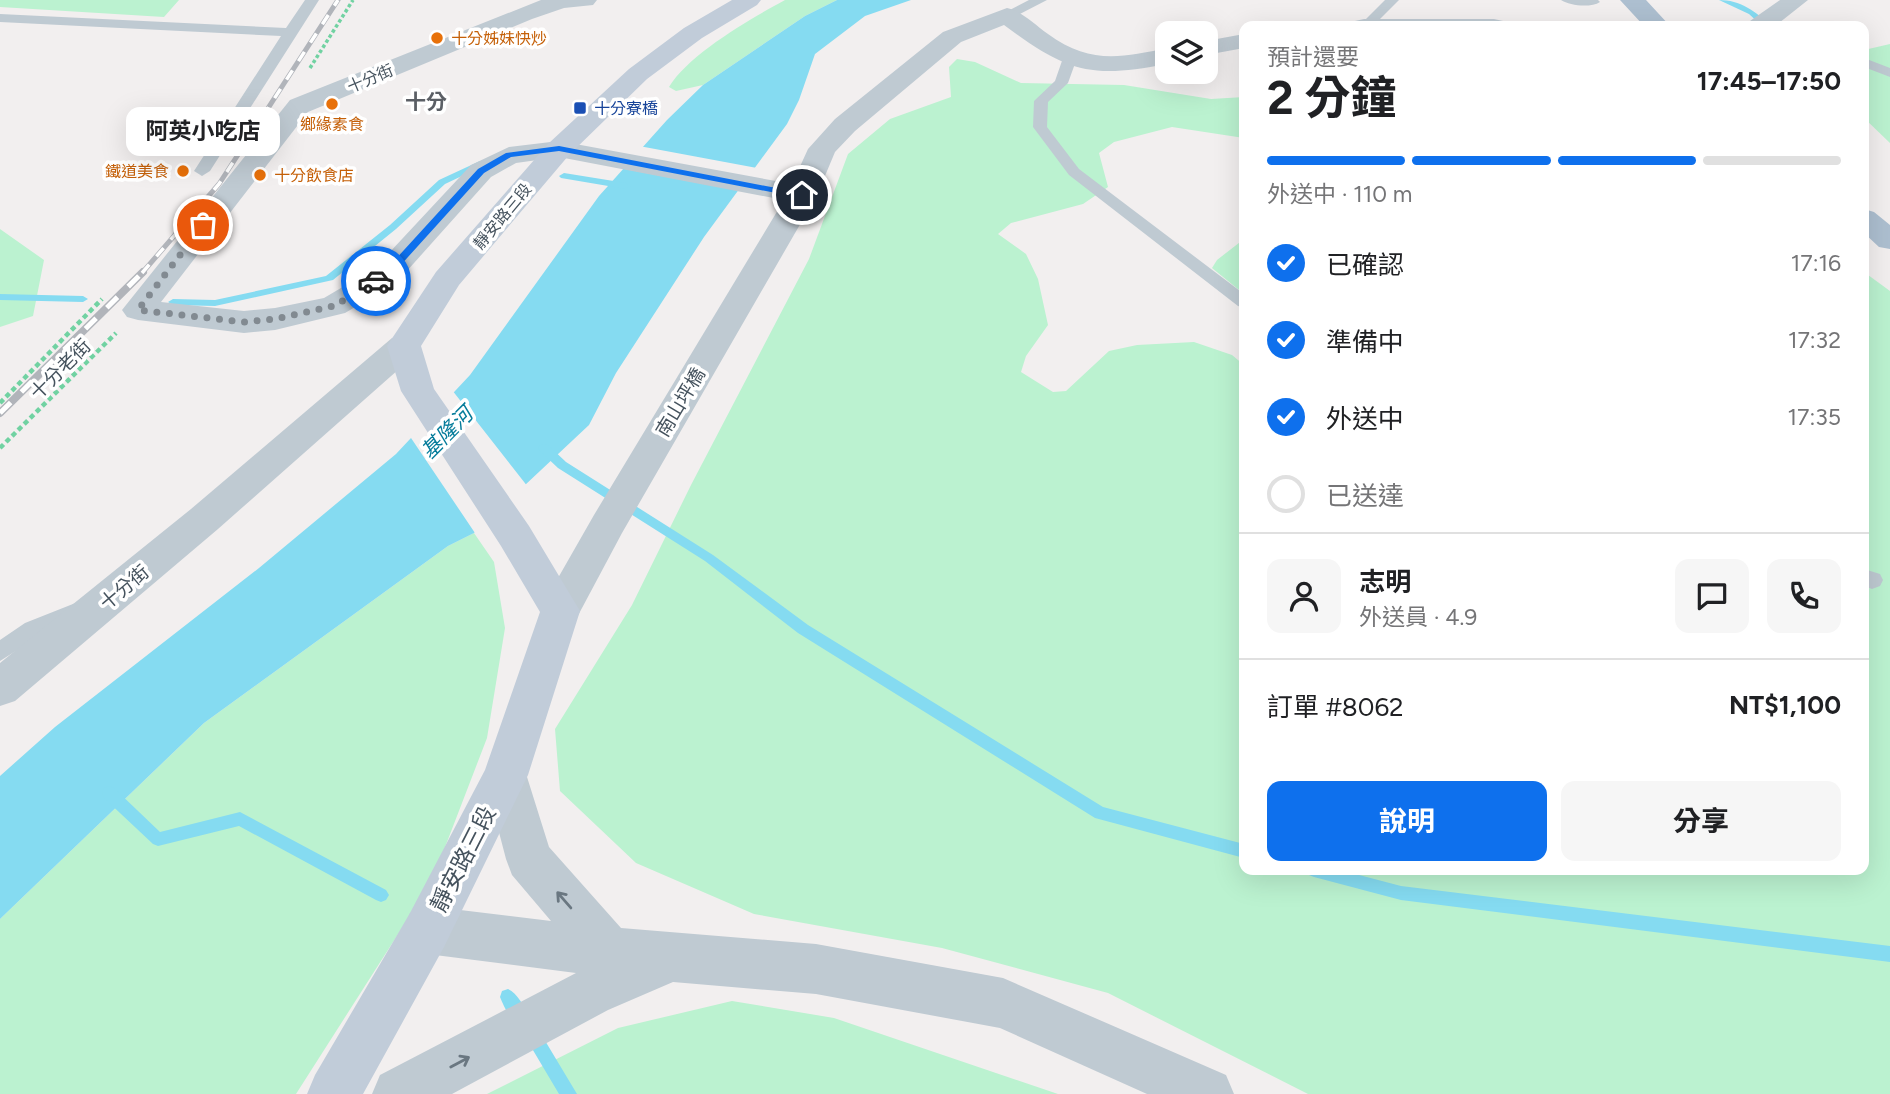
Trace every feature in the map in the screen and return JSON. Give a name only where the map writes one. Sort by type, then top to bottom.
[{"type":"main road","name":"靜安路三段","points":[[404,346],[447,279],[559,149],[638,74],[693,33],[750,0]]},
{"type":"main road","points":[[1632,0],[1653,21]]},
{"type":"main road","points":[[1869,222],[1890,240]]},
{"type":"main road","points":[[404,346],[418,391],[515,536],[560,611]]},
{"type":"main road","name":"靜安路三段","points":[[334,1094],[427,930],[506,775],[560,611]]},
{"type":"street","name":"十分街","points":[[138,310],[299,106],[523,14],[561,1],[585,0]]},
{"type":"street","points":[[1771,21],[1796,0]]},
{"type":"street","points":[[1007,15],[1070,58],[1099,64],[1121,64],[1155,58]]},
{"type":"street","name":"南山坪橋","points":[[560,611],[607,525],[802,195],[822,149],[845,125],[952,37],[1007,15]]},
{"type":"street","points":[[1218,46],[1239,42]]},
{"type":"street","points":[[138,310],[244,322],[275,319],[334,306],[386,275],[481,171],[509,155],[559,149],[802,195]]},
{"type":"street","name":"十分街","points":[[0,688],[287,450],[404,346]]},
{"type":"street","points":[[506,775],[529,859],[609,952]]},
{"type":"street","points":[[427,930],[609,952],[816,969],[1003,1003],[1207,1094]]},
{"type":"street","points":[[400,1094],[590,992],[673,957]]},
{"type":"lane","points":[[202,171],[312,0]]},
{"type":"lane","points":[[1007,15],[1040,0]]},
{"type":"lane","points":[[1370,21],[1392,0]]},
{"type":"lane","points":[[1568,0],[1593,2]]},
{"type":"lane","points":[[0,18],[289,32]]},
{"type":"lane","points":[[1070,58],[1061,83],[1041,101],[1040,127],[1074,172],[1239,298]]},
{"type":"lane","points":[[1869,64],[1890,73]]},
{"type":"lane","points":[[0,652],[33,629],[113,597]]},
{"type":"path","points":[[299,106],[289,99],[353,0]]},
{"type":"path","name":"十分老街","points":[[0,448],[138,310]]},
{"type":"green space","points":[[0,0],[179,0],[164,17],[0,7]]},
{"type":"green space","points":[[785,0],[837,0],[805,16],[703,85],[676,91],[669,87],[705,50]]},
{"type":"green space","points":[[1890,44],[1890,143],[1869,123],[1869,49]]},
{"type":"green space","points":[[957,59],[975,62],[1021,83],[1124,85],[1211,99],[1239,97],[1239,137],[1172,127],[1114,142],[1099,153],[1108,187],[1083,204],[1011,223],[998,234],[1026,254],[1038,279],[1048,325],[1026,356],[1021,372],[1053,392],[1066,391],[1109,351],[1137,345],[1194,342],[1232,355],[1239,361],[1239,875],[1869,875],[1869,276],[1890,291],[1890,1094],[1308,1094],[1108,993],[942,948],[754,914],[636,863],[560,791],[555,729],[632,605],[691,485],[809,259],[848,154],[890,119],[951,97],[949,67]]},
{"type":"green space","points":[[0,229],[44,260],[33,316],[0,327]]},
{"type":"green space","points":[[1239,243],[1239,290],[1212,268],[1217,260]]},
{"type":"green space","points":[[474,533],[494,562],[505,628],[487,738],[432,881],[296,1094],[0,1094],[0,919],[204,723],[448,546]]},
{"type":"green space","points":[[732,1001],[834,1018],[1058,1094],[487,1094],[618,1028]]},
{"type":"water","name":"基隆河","points":[[837,0],[911,0],[865,16],[815,54],[799,100],[787,124],[704,237],[616,373],[589,425],[474,533],[448,546],[204,723],[0,919],[0,776],[55,727],[259,568],[396,454],[470,375],[599,196],[667,120],[703,85],[805,16]]},
{"type":"pier","points":[[639,146],[757,168],[741,191],[620,168]]},
{"type":"pier","points":[[452,390],[528,487],[477,536],[409,435]]},
{"type":"waterway","points":[[1723,0],[1752,12],[1761,21]]},
{"type":"waterway","points":[[173,302],[215,303],[329,278],[393,227],[442,182],[480,164]]},
{"type":"waterway","points":[[564,176],[626,186]]},
{"type":"waterway","points":[[0,297],[83,299]]},
{"type":"waterway","points":[[544,448],[562,465],[709,558],[803,629],[1100,813],[1239,850]]},
{"type":"waterway","points":[[109,793],[158,839],[240,819],[381,895]]},
{"type":"waterway","points":[[1333,875],[1401,893],[1890,954]]},
{"type":"waterway","points":[[508,997],[522,1020]]},
{"type":"waterway","points":[[532,1035],[569,1094]]},
{"type":"railway","points":[[142,273],[219,184],[338,0]]},
{"type":"railway","points":[[0,413],[142,273]]},
{"type":"way so far","points":[[203,225],[138,310],[244,322],[275,319],[334,306],[376,281]]},
{"type":"place","name":"十分姊妹快炒","points":[[437,38]]},
{"type":"place","name":"鄉緣素食","points":[[332,104]]},
{"type":"place","name":"十分寮橋","points":[[580,108]]},
{"type":"place","name":"鐵道美食","points":[[183,171]]},
{"type":"place","name":"十分飲食店","points":[[260,175]]},
{"type":"place","name":"阿英小吃店","points":[[203,225]]},
{"type":"district","name":"十分","points":[[426,102]]},
{"type":"route","points":[[376,281],[386,275],[481,171],[509,155],[559,149],[802,195]]}]
